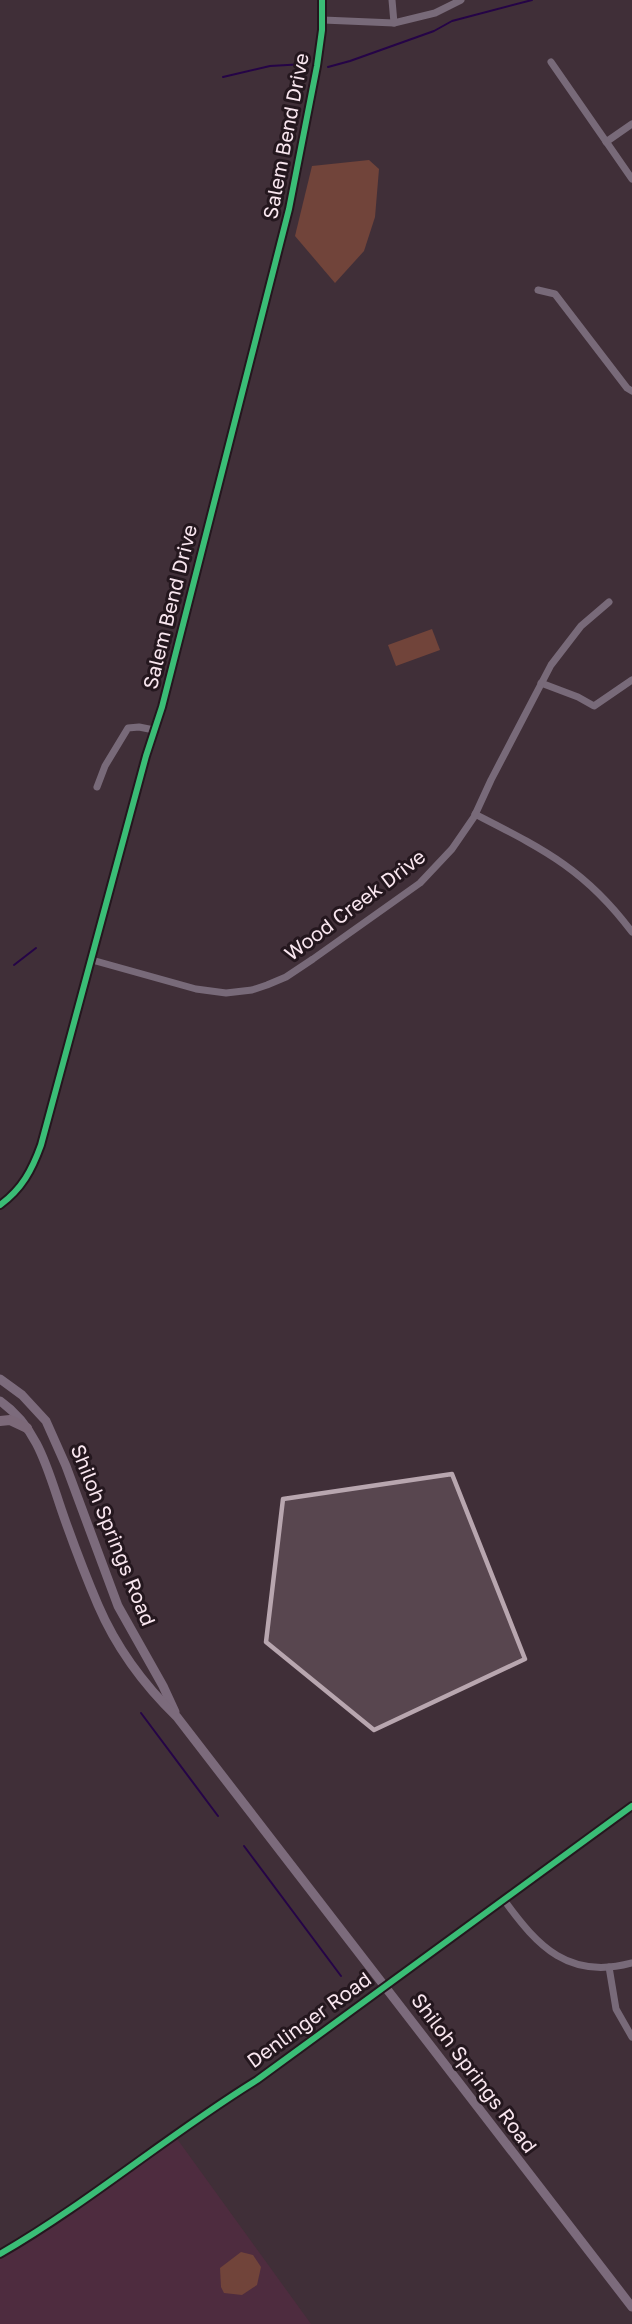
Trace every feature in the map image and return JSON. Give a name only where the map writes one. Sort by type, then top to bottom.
[{"type":"main road","name":"Shiloh Springs Road","points":[[0,1378],[22,1395],[46,1421],[66,1466],[118,1606],[163,1686],[177,1717]]},
{"type":"main road","name":"Shiloh Springs Road","points":[[0,1401],[27,1428],[46,1461],[75,1547],[98,1606],[115,1640],[155,1696],[177,1717],[632,2307]]},
{"type":"main road","points":[[0,1421],[10,1420],[27,1428]]},
{"type":"street","name":"Salem Bend Drive","points":[[0,1204],[17,1190],[34,1165],[56,1093],[154,730],[289,209],[307,125],[323,20],[322,0]]},
{"type":"street","points":[[392,0],[394,23]]},
{"type":"street","points":[[323,20],[394,23],[435,13],[461,0]]},
{"type":"street","points":[[551,63],[632,179]]},
{"type":"street","points":[[606,142],[632,124]]},
{"type":"street","points":[[538,290],[555,294],[627,388],[632,391]]},
{"type":"street","name":"Wood Creek Drive","points":[[92,960],[213,992],[239,992],[267,985],[286,977],[313,959],[420,882],[448,854],[475,814],[541,683],[569,639],[609,602]]},
{"type":"street","points":[[541,683],[578,697],[594,706],[632,681]]},
{"type":"street","points":[[97,787],[105,766],[128,728],[139,726],[154,730]]},
{"type":"street","points":[[475,814],[537,846],[574,870],[604,897],[632,932]]},
{"type":"street","name":"Denlinger Road","points":[[0,2254],[52,2222],[224,2100],[257,2080],[632,1806]]},
{"type":"street","points":[[504,1900],[534,1939],[554,1954],[579,1964],[609,1967],[632,1963]]},
{"type":"street","points":[[609,1967],[616,2009],[632,2037]]},
{"type":"highlighted area","points":[[452,1474],[525,1659],[374,1730],[266,1642],[283,1499]]},
{"type":"shaded area","points":[[369,160],[379,169],[375,217],[364,251],[335,283],[295,236],[312,166]]},
{"type":"shaded area","points":[[432,629],[440,650],[396,666],[388,645]]},
{"type":"shaded area","points":[[175,2136],[311,2324],[0,2324],[0,2254]]},
{"type":"shaded area","points":[[241,2252],[253,2255],[261,2267],[257,2285],[242,2295],[224,2293],[221,2287],[220,2268]]},
{"type":"waterway","points":[[328,67],[434,31],[452,21],[532,0]]},
{"type":"waterway","points":[[223,77],[270,66],[305,64]]},
{"type":"waterway","points":[[14,965],[36,948]]},
{"type":"waterway","points":[[141,1713],[218,1816]]},
{"type":"waterway","points":[[244,1846],[341,1976]]},
{"type":"cycle path","points":[[0,1205],[25,1178],[41,1145],[146,756],[162,707],[289,209],[317,66],[322,30],[322,0]]},
{"type":"cycle path","points":[[0,2254],[66,2212],[257,2080],[632,1806]]}]
